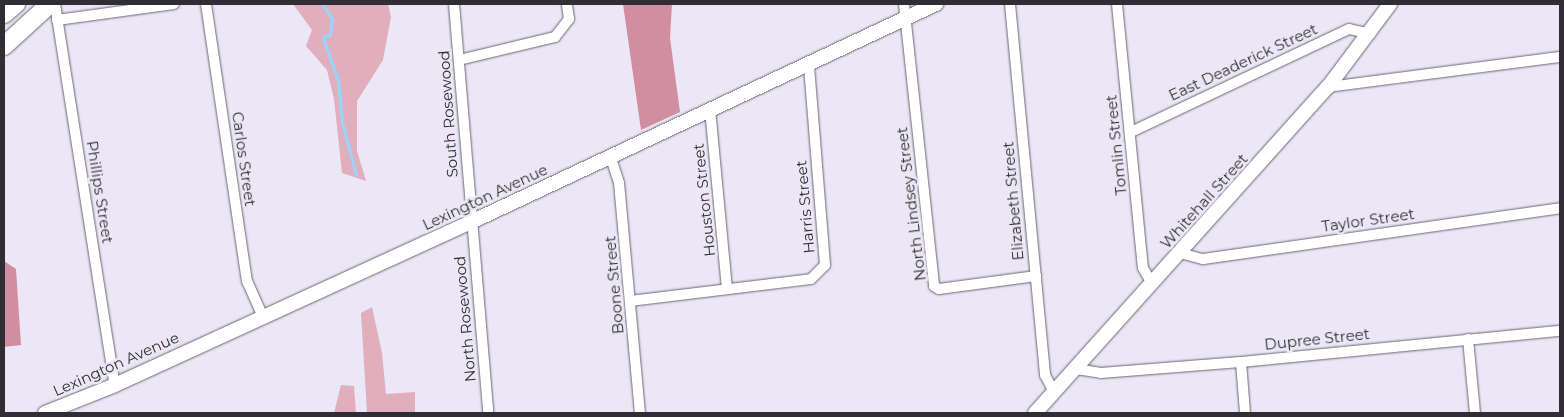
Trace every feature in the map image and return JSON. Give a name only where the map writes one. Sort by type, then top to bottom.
[{"type":"highway","points":[[4,14],[16,4]]},
{"type":"highway","points":[[4,46],[50,4]]},
{"type":"street","name":"Phillips Street","points":[[55,4],[115,385]]},
{"type":"street","points":[[58,20],[174,4]]},
{"type":"street","name":"Carlos Street","points":[[206,4],[247,281],[263,317]]},
{"type":"street","name":"South Rosewood","points":[[454,4],[471,222]]},
{"type":"street","points":[[459,60],[555,37],[569,19],[567,4]]},
{"type":"street","name":"Lexington Avenue","points":[[45,413],[115,385],[809,65],[904,10],[936,4]]},
{"type":"street","name":"Elizabeth Street","points":[[1010,4],[1045,375],[1054,392]]},
{"type":"street","name":"Tomlin Street","points":[[1116,4],[1131,132],[1143,268],[1151,282]]},
{"type":"street","name":"Whitehall Street","points":[[1035,413],[1328,86],[1370,34],[1390,4]]},
{"type":"street","name":"North Lindsey Street","points":[[904,10],[934,286],[939,289],[1036,276]]},
{"type":"street","name":"East Deaderick Street","points":[[1131,132],[1349,29],[1370,34]]},
{"type":"street","points":[[1328,86],[1560,58]]},
{"type":"street","name":"Harris Street","points":[[630,301],[811,279],[825,265],[809,65]]},
{"type":"street","name":"Houston Street","points":[[710,109],[727,288]]},
{"type":"street","name":"Boone Street","points":[[610,156],[620,183],[640,413]]},
{"type":"street","name":"Taylor Street","points":[[1180,253],[1203,259],[1560,208]]},
{"type":"street","name":"North Rosewood","points":[[471,222],[488,413]]},
{"type":"street","name":"Dupree Street","points":[[1076,369],[1101,373],[1241,362],[1560,331]]},
{"type":"street","points":[[1468,339],[1474,413]]},
{"type":"street","points":[[1241,362],[1245,413]]},
{"type":"shaded area","points":[[293,4],[388,4],[391,17],[383,60],[357,101],[357,151],[366,181],[342,173],[334,99],[327,70],[306,46],[312,30]]},
{"type":"shaded area","points":[[623,4],[672,4],[670,38],[680,112],[641,130]]},
{"type":"shaded area","points":[[4,261],[16,269],[21,345],[4,347]]},
{"type":"shaded area","points":[[372,307],[382,353],[386,394],[415,392],[415,413],[367,413],[361,313]]},
{"type":"shaded area","points":[[341,385],[354,386],[356,413],[334,413]]},
{"type":"waterway","points":[[322,4],[332,19],[330,35],[324,36],[324,41],[338,80],[342,122],[356,175]]}]
